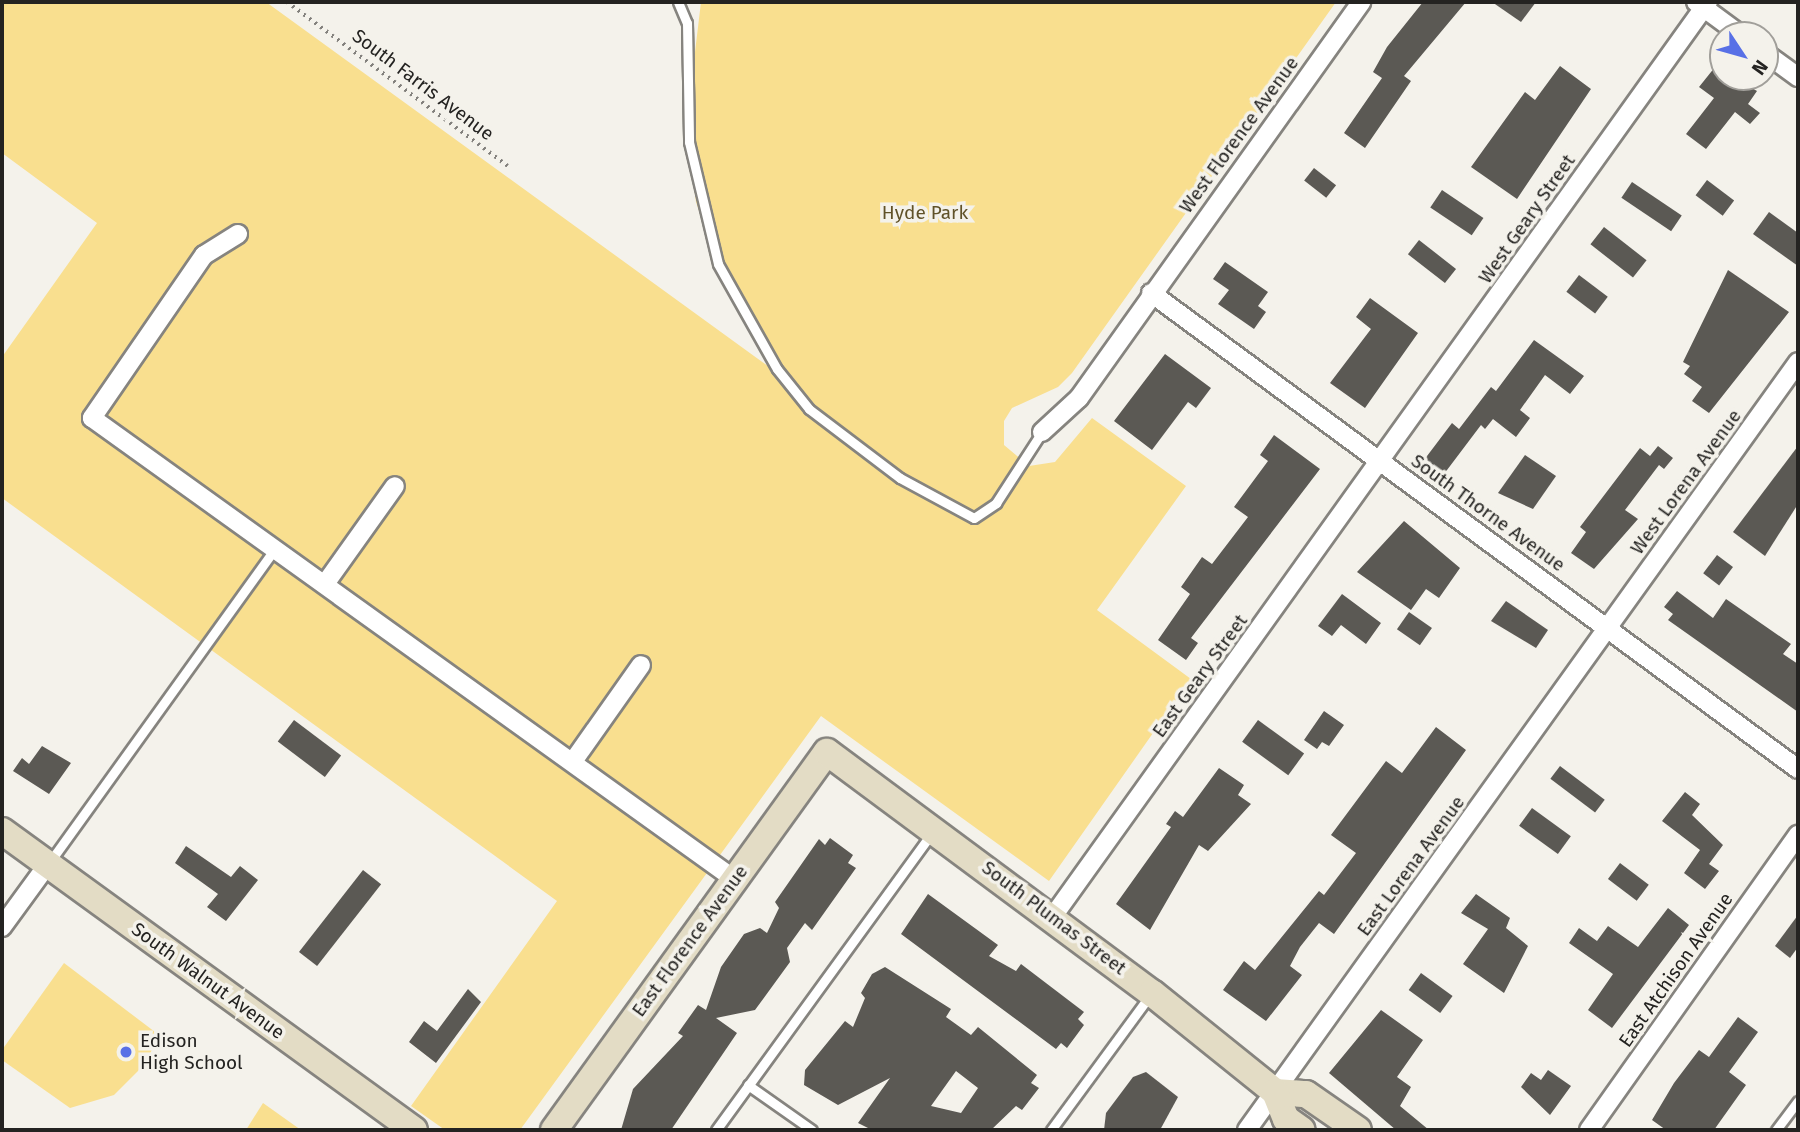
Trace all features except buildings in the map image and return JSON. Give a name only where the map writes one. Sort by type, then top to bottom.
[{"type":"street","name":"West Florence Avenue","points":[[1152,293],[1361,2]]},
{"type":"street","points":[[1702,4],[1723,21]]},
{"type":"street","name":"West Geary Street","points":[[1381,461],[1702,4]]},
{"type":"street","points":[[1779,63],[1798,77]]},
{"type":"street","points":[[238,233],[204,255],[92,418],[574,761],[734,879]]},
{"type":"street","points":[[1042,432],[1079,398],[1152,293]]},
{"type":"street","name":"South Thorne Avenue","points":[[1152,293],[1608,626],[1798,769]]},
{"type":"street","name":"West Lorena Avenue","points":[[1608,626],[1798,362]]},
{"type":"street","name":"East Geary Street","points":[[1054,915],[1381,461]]},
{"type":"street","points":[[325,583],[395,486]]},
{"type":"street","name":"East Lorena Avenue","points":[[1247,1130],[1608,626]]},
{"type":"street","points":[[574,761],[641,665]]},
{"type":"street","name":"South Plumas Street","points":[[827,752],[1054,915],[1275,1092],[1286,1119],[1302,1130]]},
{"type":"street","name":"East Florence Avenue","points":[[554,1130],[827,752]]},
{"type":"street","name":"South Walnut Avenue","points":[[2,831],[414,1130]]},
{"type":"street","name":"East Atchison Avenue","points":[[1589,1130],[1798,835]]},
{"type":"street","points":[[2,927],[48,864]]},
{"type":"street","points":[[1275,1092],[1306,1094],[1358,1130]]},
{"type":"lane","points":[[678,2],[687,23],[693,166],[718,264],[777,369],[809,410],[900,478],[974,518],[996,503],[1042,432]]},
{"type":"lane","points":[[48,864],[275,548]]},
{"type":"lane","points":[[716,1130],[935,829]]},
{"type":"lane","points":[[1051,1130],[1152,993]]},
{"type":"lane","points":[[748,1085],[812,1130]]},
{"type":"lane","points":[[1776,1130],[1798,1101]]},
{"type":"path","name":"South Farris Avenue","points":[[287,2],[508,166]]},
{"type":"green space","name":"Hyde Park","points":[[4,2],[266,2],[772,369],[721,277],[696,202],[686,127],[701,2],[1336,2],[1072,373],[1058,387],[1012,408],[1004,421],[1004,445],[1029,466],[1055,462],[1092,418],[1186,486],[1097,610],[1191,679],[1049,881],[821,716],[520,1130],[445,1130],[411,1106],[557,901],[2,498],[2,357],[97,223],[2,153]]},
{"type":"green space","points":[[64,963],[159,1035],[145,1064],[114,1095],[70,1108],[2,1060],[2,1050]]},
{"type":"green space","points":[[263,1103],[301,1130],[246,1130]]},
{"type":"place","name":"Edison High School","points":[[126,1052]]}]
